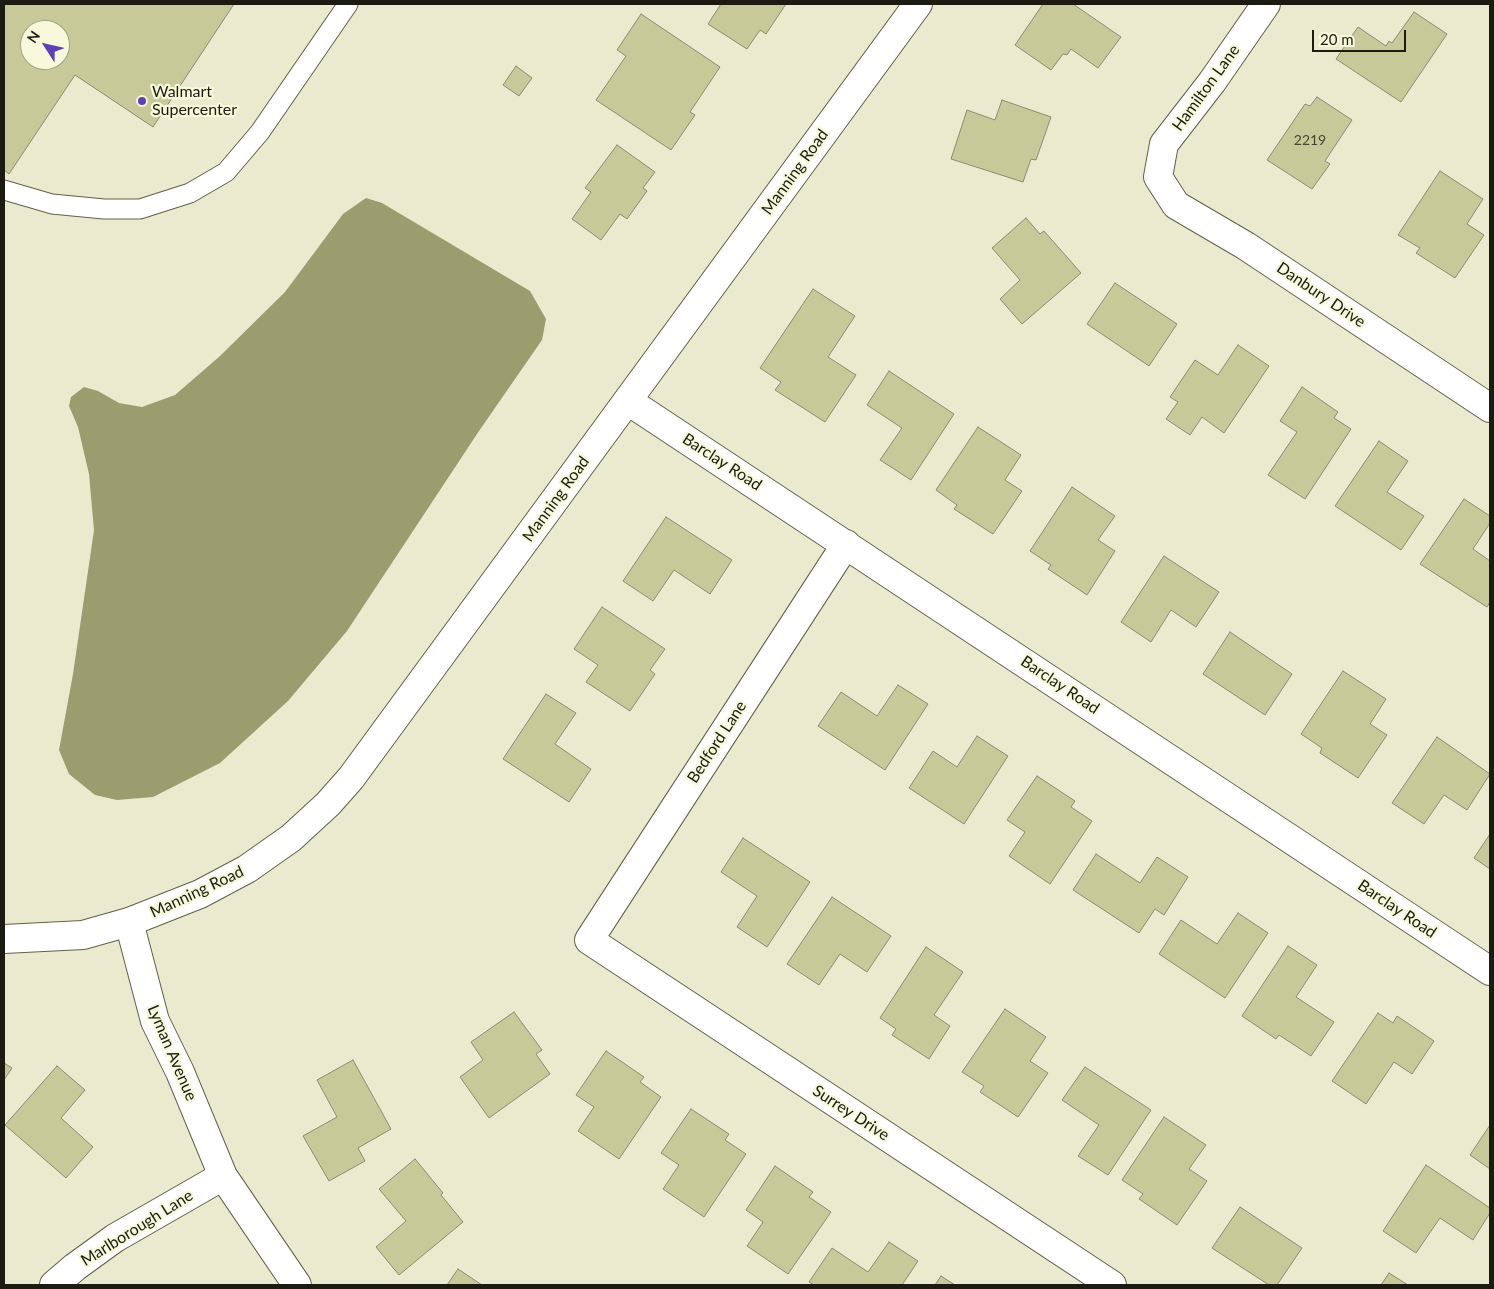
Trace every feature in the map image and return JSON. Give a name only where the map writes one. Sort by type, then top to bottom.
[{"type":"street","name":"Manning Road","points":[[129,922],[200,894],[247,869],[291,838],[328,804],[351,778],[918,4]]},
{"type":"street","name":"Hamilton Lane","points":[[1158,177],[1164,144],[1212,82],[1266,4]]},
{"type":"street","name":"Danbury Drive","points":[[1158,177],[1176,205],[1246,246],[1490,408]]},
{"type":"street","name":"Barclay Road","points":[[628,401],[1490,971]]},
{"type":"street","name":"Bedford Lane","points":[[589,940],[846,544]]},
{"type":"street","points":[[4,940],[83,935],[129,922]]},
{"type":"street","name":"Lyman Avenue","points":[[129,922],[155,1021],[180,1072],[223,1176],[297,1285]]},
{"type":"street","name":"Surrey Drive","points":[[589,940],[1112,1285]]},
{"type":"street","name":"Marlborough Lane","points":[[54,1285],[75,1266],[115,1238],[223,1176]]},
{"type":"lane","points":[[4,190],[52,204],[104,209],[140,209],[190,193],[226,172],[260,132],[348,4]]},
{"type":"shaded area","points":[[366,198],[382,203],[530,291],[546,319],[542,340],[479,431],[347,631],[288,701],[220,763],[153,797],[117,800],[95,795],[69,774],[59,750],[73,674],[94,530],[89,474],[78,427],[69,406],[71,397],[84,387],[98,391],[119,403],[142,407],[175,395],[220,356],[285,292],[343,214]]},
{"type":"building","name":"Walmart Supercenter","points":[[4,4],[234,4],[153,127],[75,75],[9,174],[4,170]]},
{"type":"building","points":[[721,4],[786,4],[766,34],[760,30],[747,49],[708,24]]},
{"type":"building","points":[[1043,4],[1073,4],[1121,37],[1098,68],[1071,49],[1067,55],[1063,54],[1051,70],[1015,45]]},
{"type":"building","points":[[1414,12],[1447,34],[1401,102],[1336,59],[1358,27],[1386,46],[1389,41],[1392,43]]},
{"type":"building","points":[[641,14],[720,67],[690,112],[695,115],[671,150],[596,100],[626,56],[617,50]]},
{"type":"building","points":[[516,66],[532,78],[519,96],[503,85]]},
{"type":"building","points":[[1317,97],[1352,120],[1325,161],[1330,164],[1312,189],[1267,160],[1305,104],[1310,106]]},
{"type":"building","points":[[1002,100],[1051,117],[1036,160],[1031,159],[1023,182],[951,159],[967,110],[995,120]]},
{"type":"building","points":[[617,145],[655,172],[643,188],[647,191],[627,219],[620,214],[601,240],[572,219],[591,192],[585,188]]},
{"type":"building","points":[[1440,171],[1483,199],[1467,224],[1484,235],[1455,278],[1416,253],[1420,248],[1398,235]]},
{"type":"building","points":[[1026,218],[1040,234],[1044,231],[1081,273],[1022,324],[1000,299],[1020,280],[992,248]]},
{"type":"building","points":[[1115,283],[1177,324],[1149,366],[1087,324]]},
{"type":"building","points":[[813,289],[855,316],[828,357],[856,375],[825,422],[775,390],[781,382],[760,368]]},
{"type":"building","points":[[1238,345],[1269,366],[1224,433],[1202,417],[1190,435],[1166,419],[1178,402],[1170,397],[1195,360],[1218,375]]},
{"type":"building","points":[[889,371],[954,414],[911,480],[880,460],[902,428],[867,405]]},
{"type":"building","points":[[1302,387],[1338,412],[1334,418],[1351,429],[1305,499],[1268,475],[1297,432],[1280,421]]},
{"type":"building","points":[[978,427],[1021,455],[1005,480],[1022,491],[993,534],[954,509],[957,505],[936,490]]},
{"type":"building","points":[[1379,441],[1408,461],[1387,492],[1424,516],[1401,550],[1335,506]]},
{"type":"building","points":[[1072,487],[1115,516],[1098,540],[1115,551],[1087,595],[1048,569],[1051,565],[1030,551]]},
{"type":"building","points":[[1464,499],[1490,516],[1490,523],[1473,549],[1490,561],[1490,602],[1487,607],[1420,564]]},
{"type":"building","points":[[666,517],[732,560],[710,594],[674,570],[653,601],[623,581]]},
{"type":"building","points":[[1164,556],[1219,592],[1196,627],[1171,610],[1151,642],[1121,622]]},
{"type":"building","points":[[602,607],[665,649],[650,670],[655,674],[630,711],[586,682],[598,665],[574,649]]},
{"type":"building","points":[[1230,632],[1292,674],[1265,715],[1203,674]]},
{"type":"building","points":[[1343,671],[1386,699],[1370,724],[1387,735],[1358,778],[1320,753],[1322,748],[1301,734]]},
{"type":"building","points":[[898,685],[928,704],[885,770],[818,726],[841,692],[877,716]]},
{"type":"building","points":[[546,694],[576,713],[555,744],[591,769],[569,802],[503,759]]},
{"type":"building","points":[[977,736],[1008,756],[964,824],[909,788],[933,751],[957,767]]},
{"type":"building","points":[[1437,737],[1490,774],[1467,810],[1444,795],[1424,824],[1392,803]]},
{"type":"building","points":[[1037,776],[1075,801],[1071,807],[1092,821],[1050,884],[1009,856],[1025,832],[1007,820]]},
{"type":"building","points":[[1490,834],[1490,869],[1474,858]]},
{"type":"building","points":[[743,838],[810,882],[767,947],[737,927],[757,896],[721,872]]},
{"type":"building","points":[[1096,854],[1140,883],[1157,857],[1188,877],[1164,915],[1155,909],[1139,933],[1073,890]]},
{"type":"building","points":[[832,897],[891,936],[867,972],[840,954],[819,985],[787,964]]},
{"type":"building","points":[[1238,913],[1268,933],[1225,998],[1159,954],[1181,920],[1217,944]]},
{"type":"building","points":[[1288,946],[1317,965],[1296,997],[1334,1022],[1311,1056],[1279,1035],[1276,1039],[1242,1016]]},
{"type":"building","points":[[926,947],[963,972],[934,1015],[950,1026],[929,1059],[892,1035],[896,1029],[880,1018]]},
{"type":"building","points":[[1005,1009],[1046,1037],[1030,1061],[1048,1073],[1018,1117],[980,1092],[984,1086],[962,1072]]},
{"type":"building","points":[[514,1012],[542,1050],[536,1054],[550,1074],[489,1118],[460,1077],[483,1060],[471,1042]]},
{"type":"building","points":[[1378,1013],[1393,1023],[1397,1016],[1434,1041],[1412,1074],[1394,1062],[1366,1104],[1332,1081]]},
{"type":"building","points":[[606,1051],[644,1077],[640,1082],[661,1097],[619,1159],[578,1131],[594,1107],[576,1095]]},
{"type":"building","points":[[353,1060],[391,1129],[358,1148],[365,1161],[329,1181],[303,1136],[337,1117],[317,1080]]},
{"type":"building","points":[[4,1063],[12,1068],[4,1080]]},
{"type":"building","points":[[57,1066],[85,1090],[61,1118],[93,1147],[66,1178],[5,1125]]},
{"type":"building","points":[[1085,1067],[1151,1110],[1108,1175],[1078,1156],[1099,1125],[1062,1100]]},
{"type":"building","points":[[691,1109],[729,1134],[725,1140],[746,1154],[704,1217],[663,1189],[679,1165],[661,1153]]},
{"type":"building","points":[[1164,1117],[1206,1145],[1189,1169],[1207,1181],[1177,1225],[1139,1199],[1143,1194],[1122,1180]]},
{"type":"building","points":[[1490,1125],[1490,1169],[1470,1155]]},
{"type":"building","points":[[415,1159],[443,1193],[441,1195],[463,1222],[399,1275],[376,1247],[406,1221],[379,1189]]},
{"type":"building","points":[[1426,1165],[1490,1208],[1490,1213],[1473,1240],[1440,1218],[1416,1253],[1383,1231]]},
{"type":"building","points":[[775,1166],[813,1192],[809,1197],[831,1212],[788,1274],[747,1246],[763,1222],[746,1210]]},
{"type":"building","points":[[1240,1207],[1302,1248],[1277,1285],[1269,1285],[1212,1248]]},
{"type":"building","points":[[889,1242],[918,1261],[902,1285],[814,1285],[809,1282],[832,1248],[868,1272]]},
{"type":"building","points":[[458,1269],[482,1285],[447,1285]]},
{"type":"building","points":[[1389,1273],[1408,1285],[1381,1285]]},
{"type":"building","points":[[941,1276],[955,1285],[935,1285]]},
{"type":"place","name":"Walmart Supercenter","points":[[142,101]]}]
